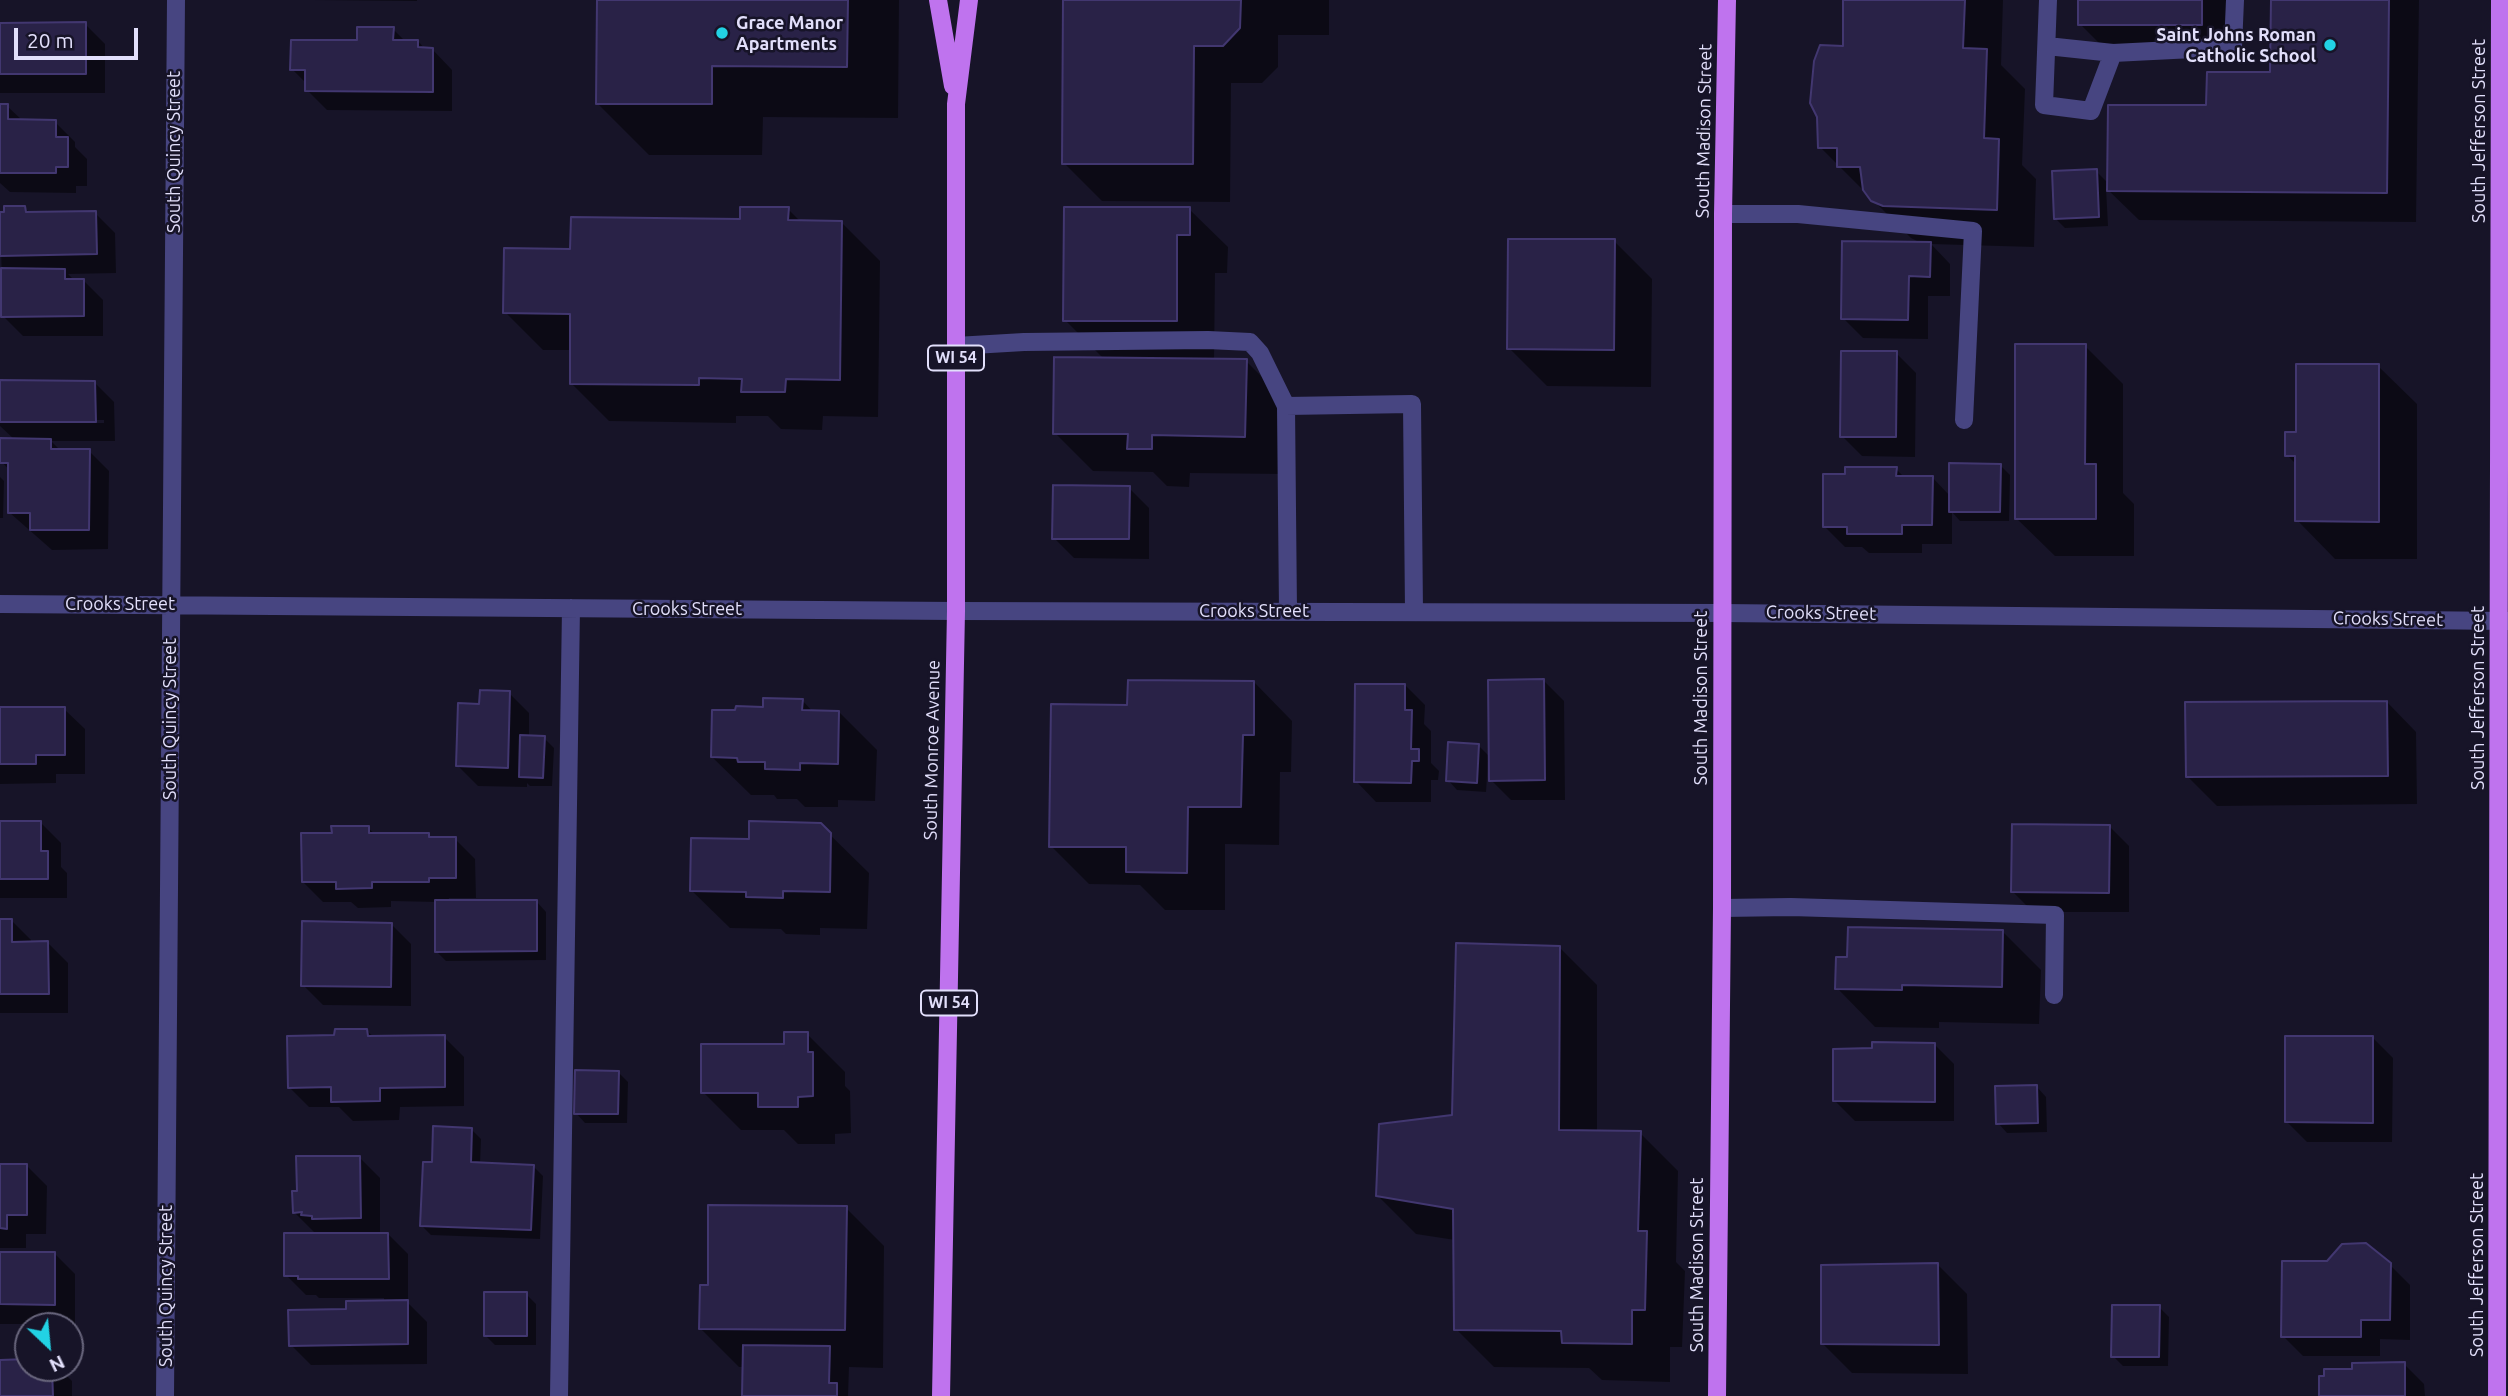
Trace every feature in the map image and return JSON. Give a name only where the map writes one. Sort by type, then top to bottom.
[{"type":"main road","name":"South Monroe Avenue","points":[[938,0],[956,104]]},
{"type":"main road","name":"South Monroe Avenue","points":[[941,1396],[956,611],[956,104],[969,0]]},
{"type":"main road","name":"South Madison Street","points":[[1717,1396],[1722,908],[1723,214],[1727,0]]},
{"type":"main road","name":"South Jefferson Street","points":[[2497,1396],[2503,933],[2500,0]]},
{"type":"street","name":"South Quincy Street","points":[[165,1396],[176,0]]},
{"type":"street","points":[[2048,0],[2044,105],[2091,111],[2113,53]]},
{"type":"street","points":[[2047,46],[2113,53],[2233,47],[2235,0]]},
{"type":"street","points":[[1723,214],[1798,214],[1973,231],[1964,420]]},
{"type":"street","points":[[956,346],[1024,342],[1250,342],[1260,354],[1286,406],[1288,611]]},
{"type":"street","points":[[1286,406],[1412,404],[1414,612]]},
{"type":"street","name":"Crooks Street","points":[[0,604],[956,611],[1722,612],[2503,621]]},
{"type":"street","points":[[559,1396],[571,608]]},
{"type":"street","points":[[1722,908],[1791,907],[2055,915],[2054,995]]},
{"type":"building","name":"Grace Manor Apartments","points":[[597,0],[848,0],[847,67],[712,66],[712,104],[596,104]]},
{"type":"building","points":[[1063,0],[1241,0],[1240,28],[1223,46],[1194,46],[1193,164],[1062,164]]},
{"type":"building","points":[[1843,0],[1965,0],[1963,48],[1987,49],[1984,138],[1999,139],[1997,210],[1883,206],[1871,201],[1863,190],[1860,167],[1837,167],[1837,148],[1818,148],[1817,117],[1810,103],[1814,61],[1820,45],[1843,46]]},
{"type":"building","points":[[2078,0],[2202,0],[2202,25],[2078,25]]},
{"type":"building","points":[[2271,0],[2389,0],[2387,193],[2107,191],[2108,105],[2206,105],[2207,72],[2270,72]]},
{"type":"building","points":[[86,22],[86,74],[0,74],[0,23]]},
{"type":"building","points":[[357,27],[394,27],[393,40],[418,40],[418,47],[433,48],[433,92],[305,91],[305,70],[290,70],[291,40],[357,40]]},
{"type":"building","points":[[0,104],[8,104],[8,119],[56,120],[56,137],[68,137],[68,167],[56,167],[56,173],[0,173]]},
{"type":"building","points":[[2097,169],[2099,217],[2054,219],[2052,171]]},
{"type":"building","points":[[4,206],[25,206],[26,212],[96,211],[97,254],[0,256],[0,212],[4,212]]},
{"type":"building","points":[[740,207],[789,207],[788,220],[842,221],[840,380],[786,379],[785,392],[741,392],[742,379],[699,378],[699,385],[570,384],[570,314],[503,313],[504,248],[570,249],[571,217],[740,219]]},
{"type":"building","points":[[1064,207],[1190,207],[1190,235],[1177,235],[1177,321],[1063,321]]},
{"type":"building","points":[[1508,239],[1615,239],[1614,350],[1507,349]]},
{"type":"building","points":[[1842,241],[1931,242],[1930,277],[1909,276],[1908,320],[1841,319]]},
{"type":"building","points":[[1,268],[65,269],[65,279],[84,279],[84,316],[1,317]]},
{"type":"building","points":[[2015,344],[2086,344],[2085,464],[2096,464],[2096,519],[2015,519]]},
{"type":"building","points":[[1841,351],[1897,351],[1896,437],[1840,437]]},
{"type":"building","points":[[1054,357],[1247,359],[1245,437],[1152,435],[1152,449],[1127,449],[1128,434],[1053,434]]},
{"type":"building","points":[[2296,364],[2379,364],[2379,522],[2295,521],[2295,456],[2285,456],[2285,432],[2296,432]]},
{"type":"building","points":[[0,380],[95,381],[96,422],[0,422]]},
{"type":"building","points":[[0,438],[51,439],[51,449],[90,449],[89,530],[30,530],[30,513],[8,513],[8,463],[0,463]]},
{"type":"building","points":[[1949,463],[2001,464],[2000,512],[1949,512]]},
{"type":"building","points":[[1845,467],[1897,467],[1896,476],[1933,476],[1932,525],[1902,525],[1902,534],[1847,534],[1847,527],[1823,527],[1823,474],[1845,474]]},
{"type":"building","points":[[1053,485],[1130,486],[1129,539],[1052,539]]},
{"type":"building","points":[[1544,679],[1545,780],[1489,781],[1488,680]]},
{"type":"building","points":[[1128,680],[1254,681],[1254,735],[1243,735],[1241,807],[1188,807],[1187,873],[1126,872],[1126,847],[1049,847],[1051,704],[1127,705]]},
{"type":"building","points":[[1355,684],[1405,684],[1405,710],[1412,710],[1411,749],[1419,749],[1419,761],[1412,761],[1411,783],[1354,782]]},
{"type":"building","points":[[480,690],[510,691],[508,768],[456,766],[458,703],[479,704]]},
{"type":"building","points":[[763,698],[803,699],[802,710],[839,711],[838,764],[800,763],[800,770],[765,769],[765,762],[738,762],[737,758],[711,757],[712,710],[735,710],[736,706],[763,707]]},
{"type":"building","points":[[2387,701],[2388,776],[2186,777],[2185,702]]},
{"type":"building","points":[[0,707],[65,707],[65,755],[36,755],[36,764],[0,764]]},
{"type":"building","points":[[520,735],[545,736],[543,778],[519,777]]},
{"type":"building","points":[[1448,742],[1479,744],[1477,783],[1446,781]]},
{"type":"building","points":[[0,821],[41,821],[41,851],[48,851],[48,879],[0,879]]},
{"type":"building","points":[[749,821],[821,823],[831,833],[830,892],[783,891],[783,898],[746,897],[746,892],[690,891],[691,838],[749,839]]},
{"type":"building","points":[[2012,824],[2110,825],[2109,893],[2011,892]]},
{"type":"building","points":[[331,826],[369,826],[369,833],[429,833],[429,837],[456,837],[456,878],[429,878],[429,882],[372,882],[372,888],[336,889],[336,882],[302,882],[301,833],[332,833]]},
{"type":"building","points":[[435,900],[537,900],[537,951],[435,952]]},
{"type":"building","points":[[0,919],[12,919],[12,942],[48,941],[49,994],[0,994]]},
{"type":"building","points":[[302,921],[392,923],[391,987],[301,986]]},
{"type":"building","points":[[1848,927],[2003,930],[2002,987],[1902,985],[1902,990],[1835,989],[1836,957],[1847,957]]},
{"type":"building","points":[[1456,943],[1560,946],[1559,1130],[1641,1131],[1638,1231],[1647,1231],[1645,1310],[1632,1310],[1632,1344],[1562,1343],[1561,1331],[1454,1330],[1453,1209],[1376,1196],[1379,1124],[1452,1115]]},
{"type":"building","points":[[335,1029],[367,1029],[368,1036],[445,1035],[445,1087],[380,1088],[380,1101],[331,1102],[331,1087],[288,1088],[287,1036],[334,1035]]},
{"type":"building","points":[[784,1032],[808,1032],[808,1052],[813,1052],[813,1096],[798,1097],[798,1107],[758,1107],[758,1093],[701,1093],[701,1044],[784,1044]]},
{"type":"building","points":[[2285,1036],[2373,1036],[2373,1123],[2285,1122]]},
{"type":"building","points":[[1872,1042],[1935,1043],[1935,1102],[1833,1101],[1833,1049],[1872,1048]]},
{"type":"building","points":[[575,1070],[619,1071],[618,1114],[574,1114]]},
{"type":"building","points":[[2037,1085],[2038,1123],[1996,1124],[1995,1086]]},
{"type":"building","points":[[433,1126],[472,1128],[471,1162],[534,1165],[531,1230],[420,1226],[423,1162],[432,1162]]},
{"type":"building","points":[[296,1156],[360,1156],[361,1218],[312,1219],[312,1216],[301,1215],[302,1212],[293,1213],[292,1191],[297,1191]]},
{"type":"building","points":[[0,1164],[27,1164],[27,1215],[7,1215],[7,1229],[0,1228]]},
{"type":"building","points":[[708,1205],[847,1206],[845,1330],[699,1329],[700,1285],[708,1285]]},
{"type":"building","points":[[284,1233],[388,1233],[389,1279],[298,1279],[298,1276],[284,1276]]},
{"type":"building","points":[[2366,1243],[2391,1263],[2390,1320],[2361,1320],[2361,1337],[2281,1337],[2282,1261],[2327,1261],[2342,1244]]},
{"type":"building","points":[[0,1252],[55,1252],[55,1305],[0,1304]]},
{"type":"building","points":[[1938,1263],[1939,1345],[1821,1344],[1821,1265]]},
{"type":"building","points":[[484,1292],[527,1292],[527,1336],[484,1336]]},
{"type":"building","points":[[408,1300],[408,1344],[289,1346],[288,1310],[346,1309],[346,1301]]},
{"type":"building","points":[[2112,1305],[2160,1305],[2159,1357],[2111,1357]]},
{"type":"building","points":[[743,1345],[830,1346],[829,1383],[837,1383],[837,1396],[742,1396]]},
{"type":"building","points":[[0,1360],[14,1360],[14,1382],[52,1382],[53,1396],[0,1396]]},
{"type":"building","points":[[2405,1362],[2405,1396],[2319,1396],[2319,1376],[2324,1376],[2324,1369],[2352,1369],[2352,1363]]},
{"type":"place","name":"Grace Manor Apartments","points":[[722,33]]},
{"type":"place","name":"Saint Johns Roman Catholic School","points":[[2330,45]]}]
